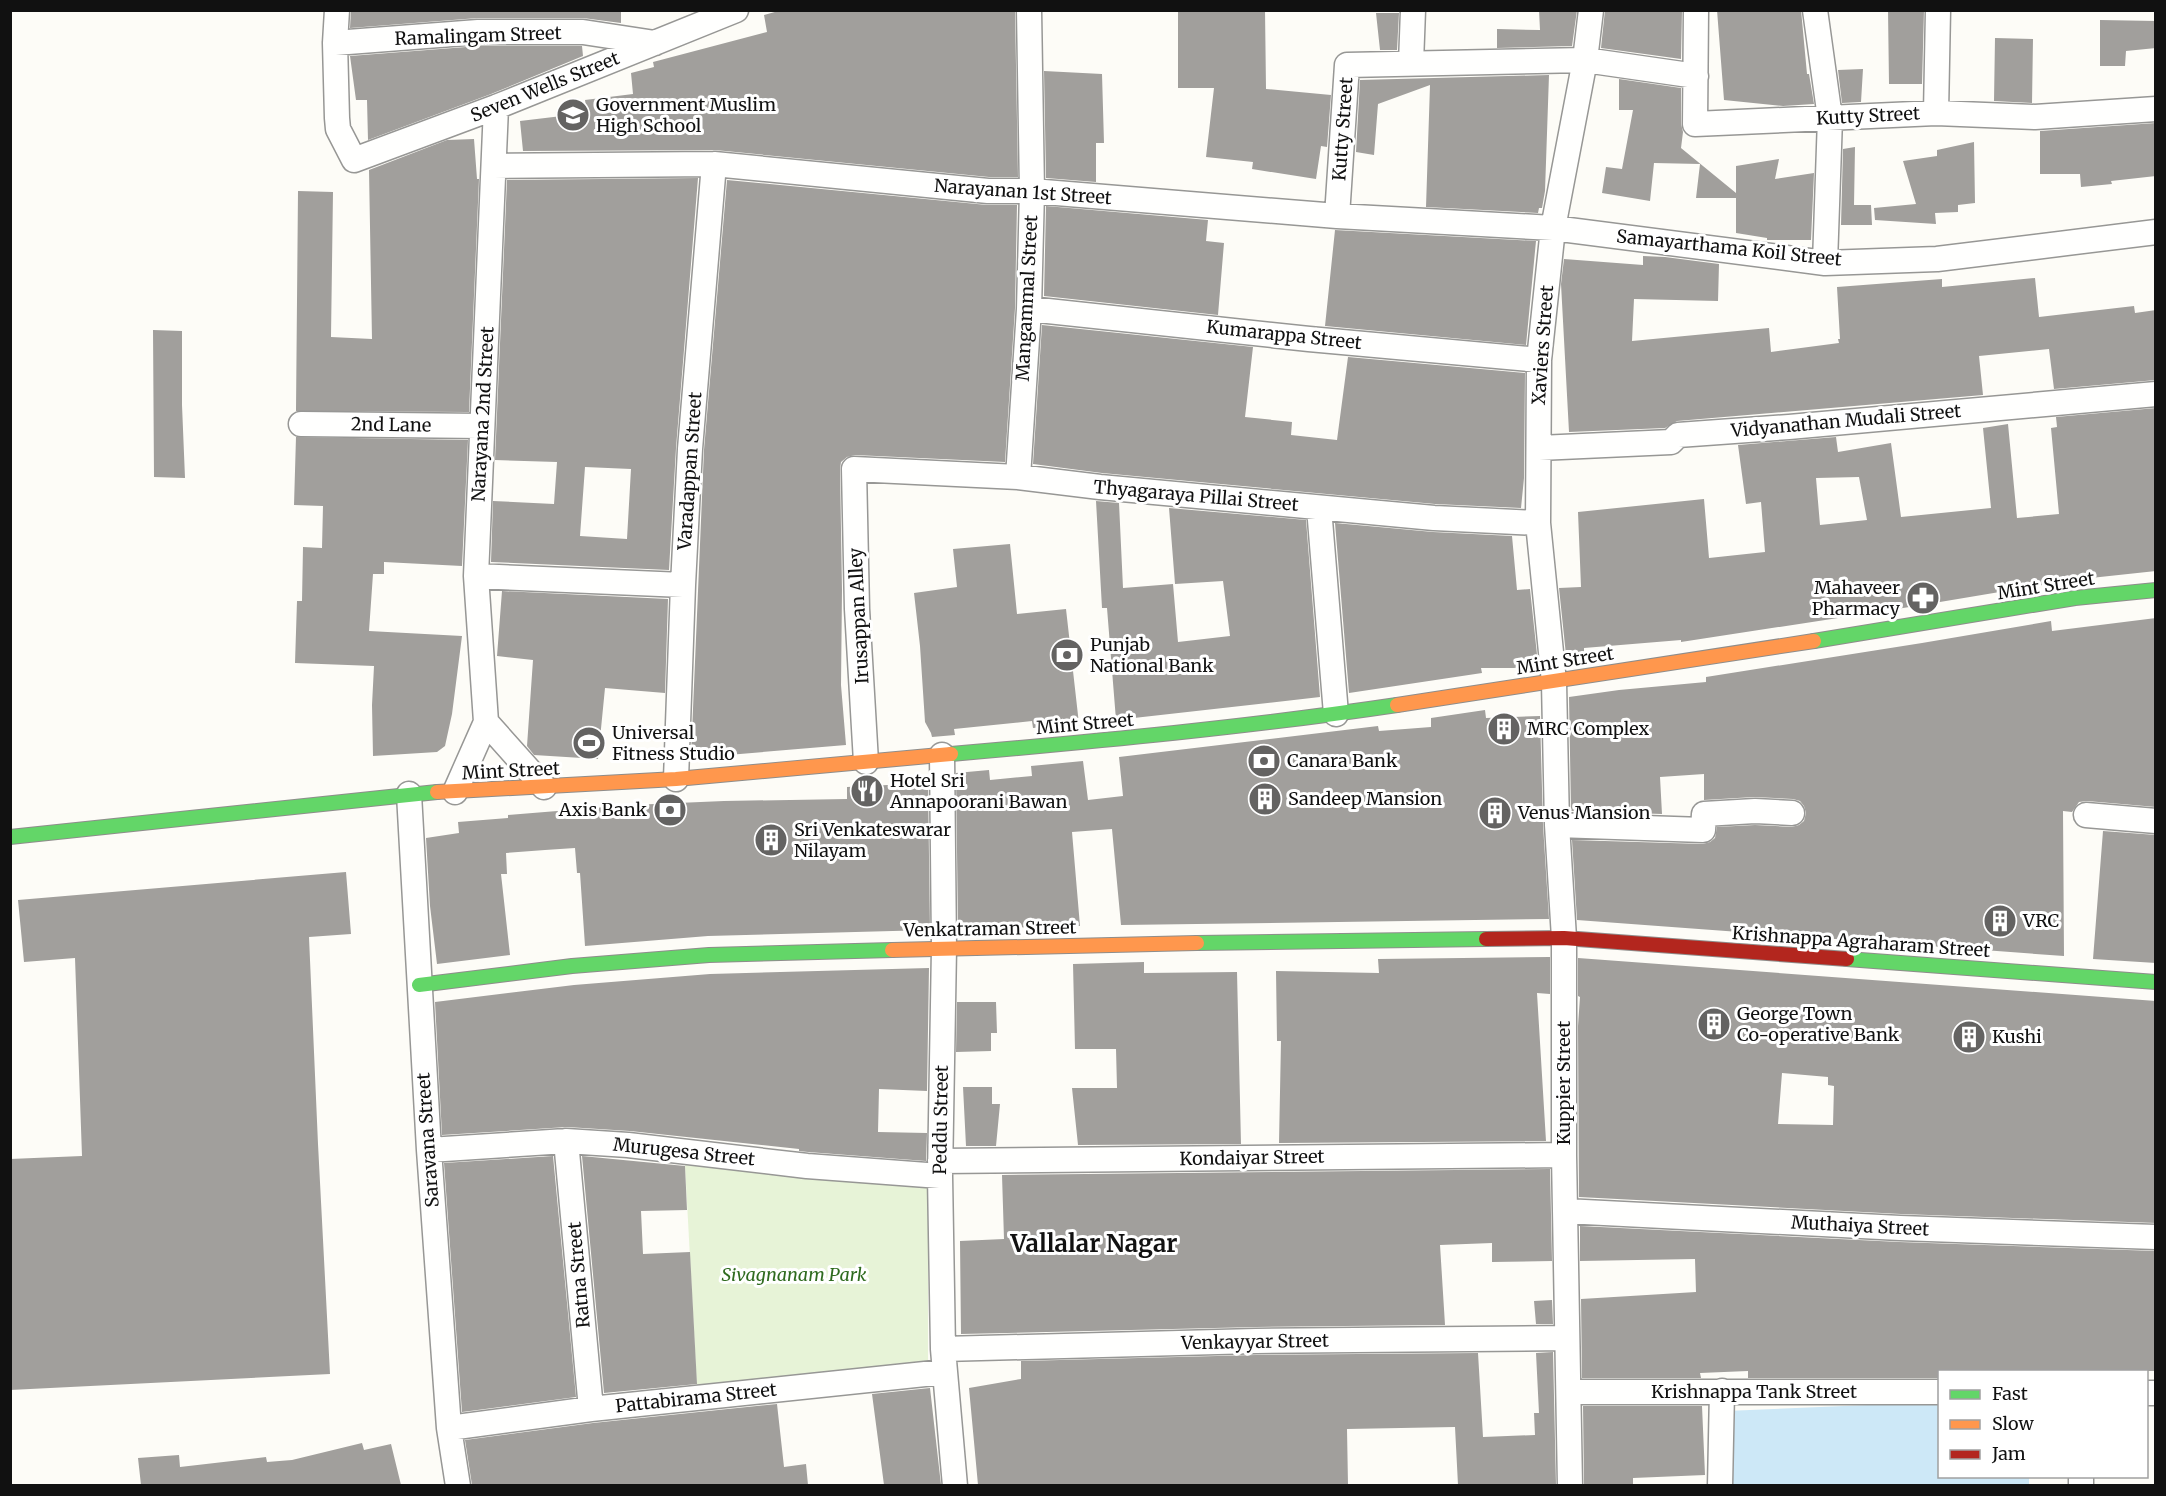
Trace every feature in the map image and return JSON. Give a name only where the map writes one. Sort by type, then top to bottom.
[{"type":"street","points":[[335,43],[337,10]]},
{"type":"street","name":"Seven Wells Street","points":[[335,43],[338,129],[354,160],[496,107],[736,10]]},
{"type":"street","name":"Mangammal Street","points":[[1018,477],[1029,309],[1032,191],[1029,10]]},
{"type":"street","points":[[1411,63],[1413,10]]},
{"type":"street","name":"Xaviers Street","points":[[1554,681],[1538,523],[1539,360],[1553,228],[1586,60],[1591,10]]},
{"type":"street","name":"Kutty Street","points":[[1696,10],[1695,124],[1936,113],[2036,117],[2156,109]]},
{"type":"street","points":[[1815,10],[1830,118],[1825,263]]},
{"type":"street","points":[[1936,113],[1938,10]]},
{"type":"street","name":"Ramalingam Street","points":[[335,43],[478,32],[584,32],[656,43]]},
{"type":"street","name":"Kutty Street","points":[[1337,216],[1347,65],[1586,60],[1695,76]]},
{"type":"street","name":"Narayana 2nd Street","points":[[455,792],[486,722],[476,576],[496,107]]},
{"type":"street","name":"Narayanan 1st Street","points":[[494,166],[714,164],[988,191],[1032,191],[1337,216],[1553,228]]},
{"type":"street","name":"Varadappan Street","points":[[676,779],[690,448],[714,164]]},
{"type":"street","name":"Samayarthama Koil Street","points":[[1553,228],[1825,263],[1937,259],[2156,232]]},
{"type":"street","name":"Kumarappa Street","points":[[1029,309],[1309,339],[1539,360]]},
{"type":"street","name":"Vidyanathan Mudali Street","points":[[1539,448],[1671,442],[1678,435],[2156,394]]},
{"type":"street","name":"2nd Lane","points":[[301,424],[482,426]]},
{"type":"street","name":"Thyagaraya Pillai Street","points":[[854,469],[1018,477],[1319,508],[1434,518],[1538,523]]},
{"type":"street","name":"Irusappan Alley","points":[[854,469],[857,609],[866,762]]},
{"type":"street","points":[[1319,508],[1336,714]]},
{"type":"street","points":[[476,576],[683,585]]},
{"type":"street","name":"Mint Street","points":[[10,837],[409,794],[676,779],[1097,741],[1336,714],[2075,598],[2156,590]]},
{"type":"street","name":"Kuppier Street","points":[[1554,681],[1557,825],[1564,938],[1564,1155],[1570,1485]]},
{"type":"street","points":[[486,722],[544,787]]},
{"type":"street","name":"Peddu Street","points":[[942,754],[944,948],[940,1168],[943,1360],[955,1485]]},
{"type":"street","name":"Saravana Street","points":[[409,794],[429,1150],[448,1428],[458,1485]]},
{"type":"street","points":[[1557,825],[1703,830],[1704,814],[1755,811],[1792,813]]},
{"type":"street","points":[[2086,815],[2156,821]]},
{"type":"street","name":"Venkatraman Street","points":[[419,985],[572,966],[709,955],[944,948],[1564,938]]},
{"type":"street","name":"Krishnappa Agraharam Street","points":[[1564,938],[2156,982]]},
{"type":"street","name":"Murugesa Street","points":[[429,1150],[566,1141],[807,1166],[940,1168]]},
{"type":"street","name":"Ratna Street","points":[[566,1141],[591,1409]]},
{"type":"street","name":"Kondaiyar Street","points":[[940,1168],[1564,1155]]},
{"type":"street","name":"Muthaiya Street","points":[[1565,1211],[1900,1228],[2156,1237]]},
{"type":"street","name":"Venkayyar Street","points":[[943,1360],[1256,1341],[1567,1338]]},
{"type":"street","name":"Pattabirama Street","points":[[448,1428],[943,1360]]},
{"type":"street","points":[[1720,1485],[1722,1391]]},
{"type":"street","name":"Krishnappa Tank Street","points":[[1569,1392],[1938,1392]]},
{"type":"green space","name":"Sivagnanam Park","points":[[685,1165],[928,1183],[928,1365],[697,1387]]},
{"type":"water","points":[[1938,1402],[1938,1478],[2029,1478],[2029,1485],[1729,1485],[1726,1411]]},
{"type":"building","points":[[351,10],[621,10],[621,23],[583,18],[478,18],[350,28]]},
{"type":"building","points":[[782,10],[1015,10],[1018,177],[989,177],[715,150],[523,151],[520,121],[587,113],[585,100],[633,94],[631,73],[654,67],[653,62],[767,32],[764,15]]},
{"type":"building","points":[[1178,10],[1265,10],[1266,89],[1331,95],[1327,147],[1321,146],[1316,179],[1252,169],[1253,162],[1206,157],[1214,88],[1178,88]]},
{"type":"building","points":[[1539,10],[1577,10],[1572,46],[1497,48],[1497,29],[1540,30]]},
{"type":"building","points":[[1605,10],[1682,10],[1681,59],[1601,48]]},
{"type":"building","points":[[1717,10],[1801,10],[1807,74],[1809,74],[1814,104],[1783,106],[1724,100]]},
{"type":"building","points":[[1888,10],[1924,10],[1922,84],[1889,84]]},
{"type":"building","points":[[1376,13],[1399,13],[1397,50],[1380,50]]},
{"type":"building","points":[[2100,20],[2156,21],[2156,48],[2126,51],[2125,66],[2100,66]]},
{"type":"building","points":[[1995,38],[2033,39],[2032,103],[1994,101]]},
{"type":"building","points":[[479,46],[582,46],[583,56],[491,94],[368,140],[367,100],[356,100],[350,56]]},
{"type":"building","points":[[1863,69],[1861,102],[1842,103],[1838,70]]},
{"type":"building","points":[[1044,71],[1102,74],[1104,143],[1096,143],[1096,182],[1046,178]]},
{"type":"building","points":[[1549,75],[1545,191],[1542,208],[1539,208],[1538,213],[1426,207],[1430,85],[1378,104],[1374,155],[1356,152],[1360,80]]},
{"type":"building","points":[[1619,79],[1681,88],[1683,132],[1681,148],[1736,193],[1736,166],[1779,159],[1775,179],[1814,173],[1811,240],[1767,240],[1767,238],[1736,233],[1736,198],[1696,198],[1700,164],[1654,163],[1650,201],[1602,193],[1606,167],[1622,169],[1633,110],[1619,110]]},
{"type":"building","points":[[2156,123],[2156,176],[2081,187],[2080,174],[2040,174],[2040,131]]},
{"type":"building","points":[[474,139],[477,179],[479,179],[469,412],[296,411],[298,191],[333,192],[331,337],[372,339],[369,170],[447,140]]},
{"type":"building","points":[[1974,142],[1975,203],[1958,205],[1958,212],[1935,213],[1936,224],[1875,220],[1874,208],[1916,204],[1903,161],[1937,156],[1937,150]]},
{"type":"building","points":[[1855,147],[1854,205],[1871,205],[1872,225],[1841,225],[1843,149]]},
{"type":"building","points":[[698,178],[676,448],[669,570],[491,562],[493,501],[554,504],[557,462],[495,460],[507,180]],"holes":[[[585,467],[631,469],[627,539],[580,536]]]},
{"type":"building","points":[[727,180],[987,205],[1017,205],[1015,308],[1005,462],[855,455],[841,462],[841,685],[846,745],[691,756],[704,450]]},
{"type":"building","points":[[1046,206],[1208,220],[1206,241],[1224,243],[1218,315],[1044,296]]},
{"type":"building","points":[[1335,230],[1536,241],[1526,345],[1325,326]]},
{"type":"building","points":[[1643,256],[1719,264],[1718,301],[1634,299],[1632,341],[1769,328],[1771,352],[1839,343],[1837,287],[1942,279],[1942,287],[2035,278],[2039,317],[2134,306],[2135,313],[2156,310],[2156,380],[2054,389],[2049,349],[1979,356],[1983,395],[1677,421],[1665,428],[1569,432],[1561,284],[1564,259],[1643,265]]},
{"type":"building","points":[[1042,325],[1253,347],[1245,417],[1292,422],[1291,435],[1337,440],[1348,357],[1525,373],[1524,478],[1521,508],[1435,504],[1102,473],[1033,464]]},
{"type":"building","points":[[153,330],[182,331],[185,478],[154,477]]},
{"type":"building","points":[[2156,408],[2156,571],[2072,580],[1681,642],[1681,640],[1584,648],[1584,654],[1566,655],[1559,588],[1581,587],[1578,512],[1704,499],[1709,558],[1765,552],[1761,502],[1746,504],[1738,445],[1836,437],[1838,452],[1891,443],[1901,517],[1991,508],[1983,428],[2008,424],[2017,518],[2059,514],[2051,428],[2057,427],[2056,417]],"holes":[[[1859,477],[1867,520],[1820,525],[1816,478]]]},
{"type":"building","points":[[296,437],[468,440],[462,566],[384,562],[384,574],[373,574],[369,631],[462,636],[452,714],[445,746],[437,752],[373,756],[374,666],[295,663],[297,601],[302,601],[303,547],[322,548],[323,506],[294,505]]},
{"type":"building","points":[[1096,501],[1119,503],[1123,588],[1173,584],[1178,642],[1230,636],[1223,581],[1175,584],[1169,508],[1306,520],[1320,697],[1116,720],[1107,608],[1102,608]]},
{"type":"building","points":[[1335,523],[1512,536],[1517,590],[1530,589],[1538,664],[1514,668],[1481,668],[1482,673],[1349,693]]},
{"type":"building","points":[[1010,544],[1017,614],[1066,609],[1079,724],[1033,728],[1032,721],[954,729],[955,735],[932,737],[925,722],[914,593],[957,587],[953,549]]},
{"type":"building","points":[[502,591],[668,599],[665,693],[605,688],[598,759],[534,755],[527,746],[533,660],[497,656]]},
{"type":"building","points":[[2156,618],[2156,807],[2087,801],[2079,802],[2072,812],[2063,811],[2064,956],[1577,920],[1572,840],[1703,844],[1715,838],[1717,827],[1755,825],[1792,827],[1804,821],[1806,813],[1800,801],[1793,799],[1754,797],[1704,800],[1704,774],[1660,777],[1662,814],[1571,811],[1569,697],[1706,682],[1706,677],[2051,621],[2052,631]]},
{"type":"building","points":[[1485,710],[1486,718],[1540,716],[1543,825],[1549,919],[1121,925],[1112,829],[1072,832],[1080,926],[958,929],[956,773],[989,770],[990,780],[1032,776],[1031,766],[1083,761],[1088,800],[1123,796],[1119,757],[1378,726],[1379,731],[1431,727],[1431,718]]},
{"type":"building","points":[[928,783],[930,930],[708,936],[585,946],[580,873],[577,873],[575,848],[545,850],[506,853],[507,874],[501,874],[510,955],[437,964],[430,906],[426,838],[459,833],[458,822],[508,818],[508,815],[631,805],[847,799],[847,787]]},
{"type":"building","points":[[2103,831],[2156,835],[2156,963],[2093,959]]},
{"type":"building","points":[[346,872],[351,934],[309,937],[330,1374],[10,1390],[10,1159],[82,1156],[75,958],[24,962],[18,900]]},
{"type":"building","points":[[1550,957],[1550,994],[1537,993],[1546,1141],[1279,1143],[1281,1041],[1277,1041],[1276,971],[1379,973],[1378,959]]},
{"type":"building","points":[[1578,958],[2156,1001],[2156,1223],[1901,1214],[1579,1197],[1578,1026],[1580,997],[1578,996]],"holes":[[[1782,1073],[1828,1077],[1828,1085],[1834,1086],[1833,1125],[1778,1124]]]},
{"type":"building","points":[[1144,962],[1144,973],[1237,972],[1241,1144],[1078,1145],[1072,1088],[1117,1088],[1116,1049],[1075,1049],[1073,964]]},
{"type":"building","points":[[929,968],[927,1091],[879,1089],[878,1132],[927,1133],[926,1161],[808,1152],[799,1151],[799,1149],[630,1131],[567,1127],[442,1135],[435,1002],[574,985],[710,974]]},
{"type":"building","points":[[957,1002],[996,1002],[997,1033],[991,1033],[991,1051],[956,1052]]},
{"type":"building","points":[[963,1087],[992,1087],[992,1104],[1000,1104],[996,1146],[966,1146]]},
{"type":"building","points":[[553,1156],[576,1397],[462,1412],[444,1163]]},
{"type":"building","points":[[582,1156],[685,1166],[687,1210],[641,1211],[643,1254],[690,1252],[697,1384],[604,1393]]},
{"type":"building","points":[[1550,1169],[1552,1261],[1492,1262],[1492,1243],[1440,1245],[1445,1325],[961,1334],[960,1241],[1004,1239],[1002,1175]]},
{"type":"building","points":[[1580,1226],[1899,1242],[2156,1251],[2156,1371],[1938,1370],[1938,1378],[1748,1378],[1748,1371],[1700,1373],[1701,1378],[1582,1378],[1581,1299],[1696,1292],[1695,1259],[1580,1261]]},
{"type":"building","points":[[1552,1300],[1553,1324],[1536,1324],[1534,1301]]},
{"type":"building","points":[[1553,1352],[1556,1485],[1458,1485],[1455,1427],[1347,1429],[1348,1485],[978,1485],[969,1388],[1021,1379],[1021,1361],[1256,1355],[1478,1353],[1483,1437],[1535,1435],[1534,1413],[1539,1413],[1536,1353]]},
{"type":"building","points":[[930,1388],[941,1485],[884,1485],[872,1394]]},
{"type":"building","points":[[777,1404],[784,1467],[806,1464],[808,1485],[472,1485],[465,1440],[593,1423]]},
{"type":"building","points":[[1583,1406],[1702,1406],[1705,1475],[1633,1478],[1633,1485],[1584,1485]]},
{"type":"building","points":[[362,1443],[364,1450],[391,1444],[401,1485],[141,1485],[138,1458],[179,1455],[180,1467],[266,1457],[267,1462],[292,1460]]},
{"type":"traffic: fast","points":[[1814,641],[2075,598],[2156,590]]},
{"type":"traffic: fast","points":[[951,754],[1174,733],[1397,705]]},
{"type":"traffic: fast","points":[[10,837],[437,792]]},
{"type":"traffic: fast","points":[[1197,943],[1486,939]]},
{"type":"traffic: fast","points":[[419,985],[572,966],[709,955],[892,950]]},
{"type":"traffic: fast","points":[[1847,959],[2156,982]]},
{"type":"traffic: slow","points":[[1397,705],[1814,641]]},
{"type":"traffic: slow","points":[[437,792],[676,779],[951,754]]},
{"type":"traffic: slow","points":[[892,950],[1197,943]]},
{"type":"traffic: jam","points":[[1486,939],[1564,938],[1847,959]]},
{"type":"place","name":"Government Muslim High School","points":[[573,115]]},
{"type":"place","name":"Mahaveer Pharmacy","points":[[1923,598]]},
{"type":"place","name":"Punjab National Bank","points":[[1067,655]]},
{"type":"place","name":"MRC Complex","points":[[1504,729]]},
{"type":"place","name":"Universal Fitness Studio","points":[[589,743]]},
{"type":"place","name":"Canara Bank","points":[[1264,761]]},
{"type":"place","name":"Hotel Sri Annapoorani Bawan","points":[[867,791]]},
{"type":"place","name":"Sandeep Mansion","points":[[1265,799]]},
{"type":"place","name":"Axis Bank","points":[[670,810]]},
{"type":"place","name":"Venus Mansion","points":[[1495,813]]},
{"type":"place","name":"Sri Venkateswarar Nilayam","points":[[771,840]]},
{"type":"place","name":"VRC","points":[[2000,921]]},
{"type":"place","name":"George Town Co-operative Bank","points":[[1714,1024]]},
{"type":"place","name":"Kushi","points":[[1969,1037]]},
{"type":"district","name":"Vallalar Nagar","points":[[1094,1244]]}]
